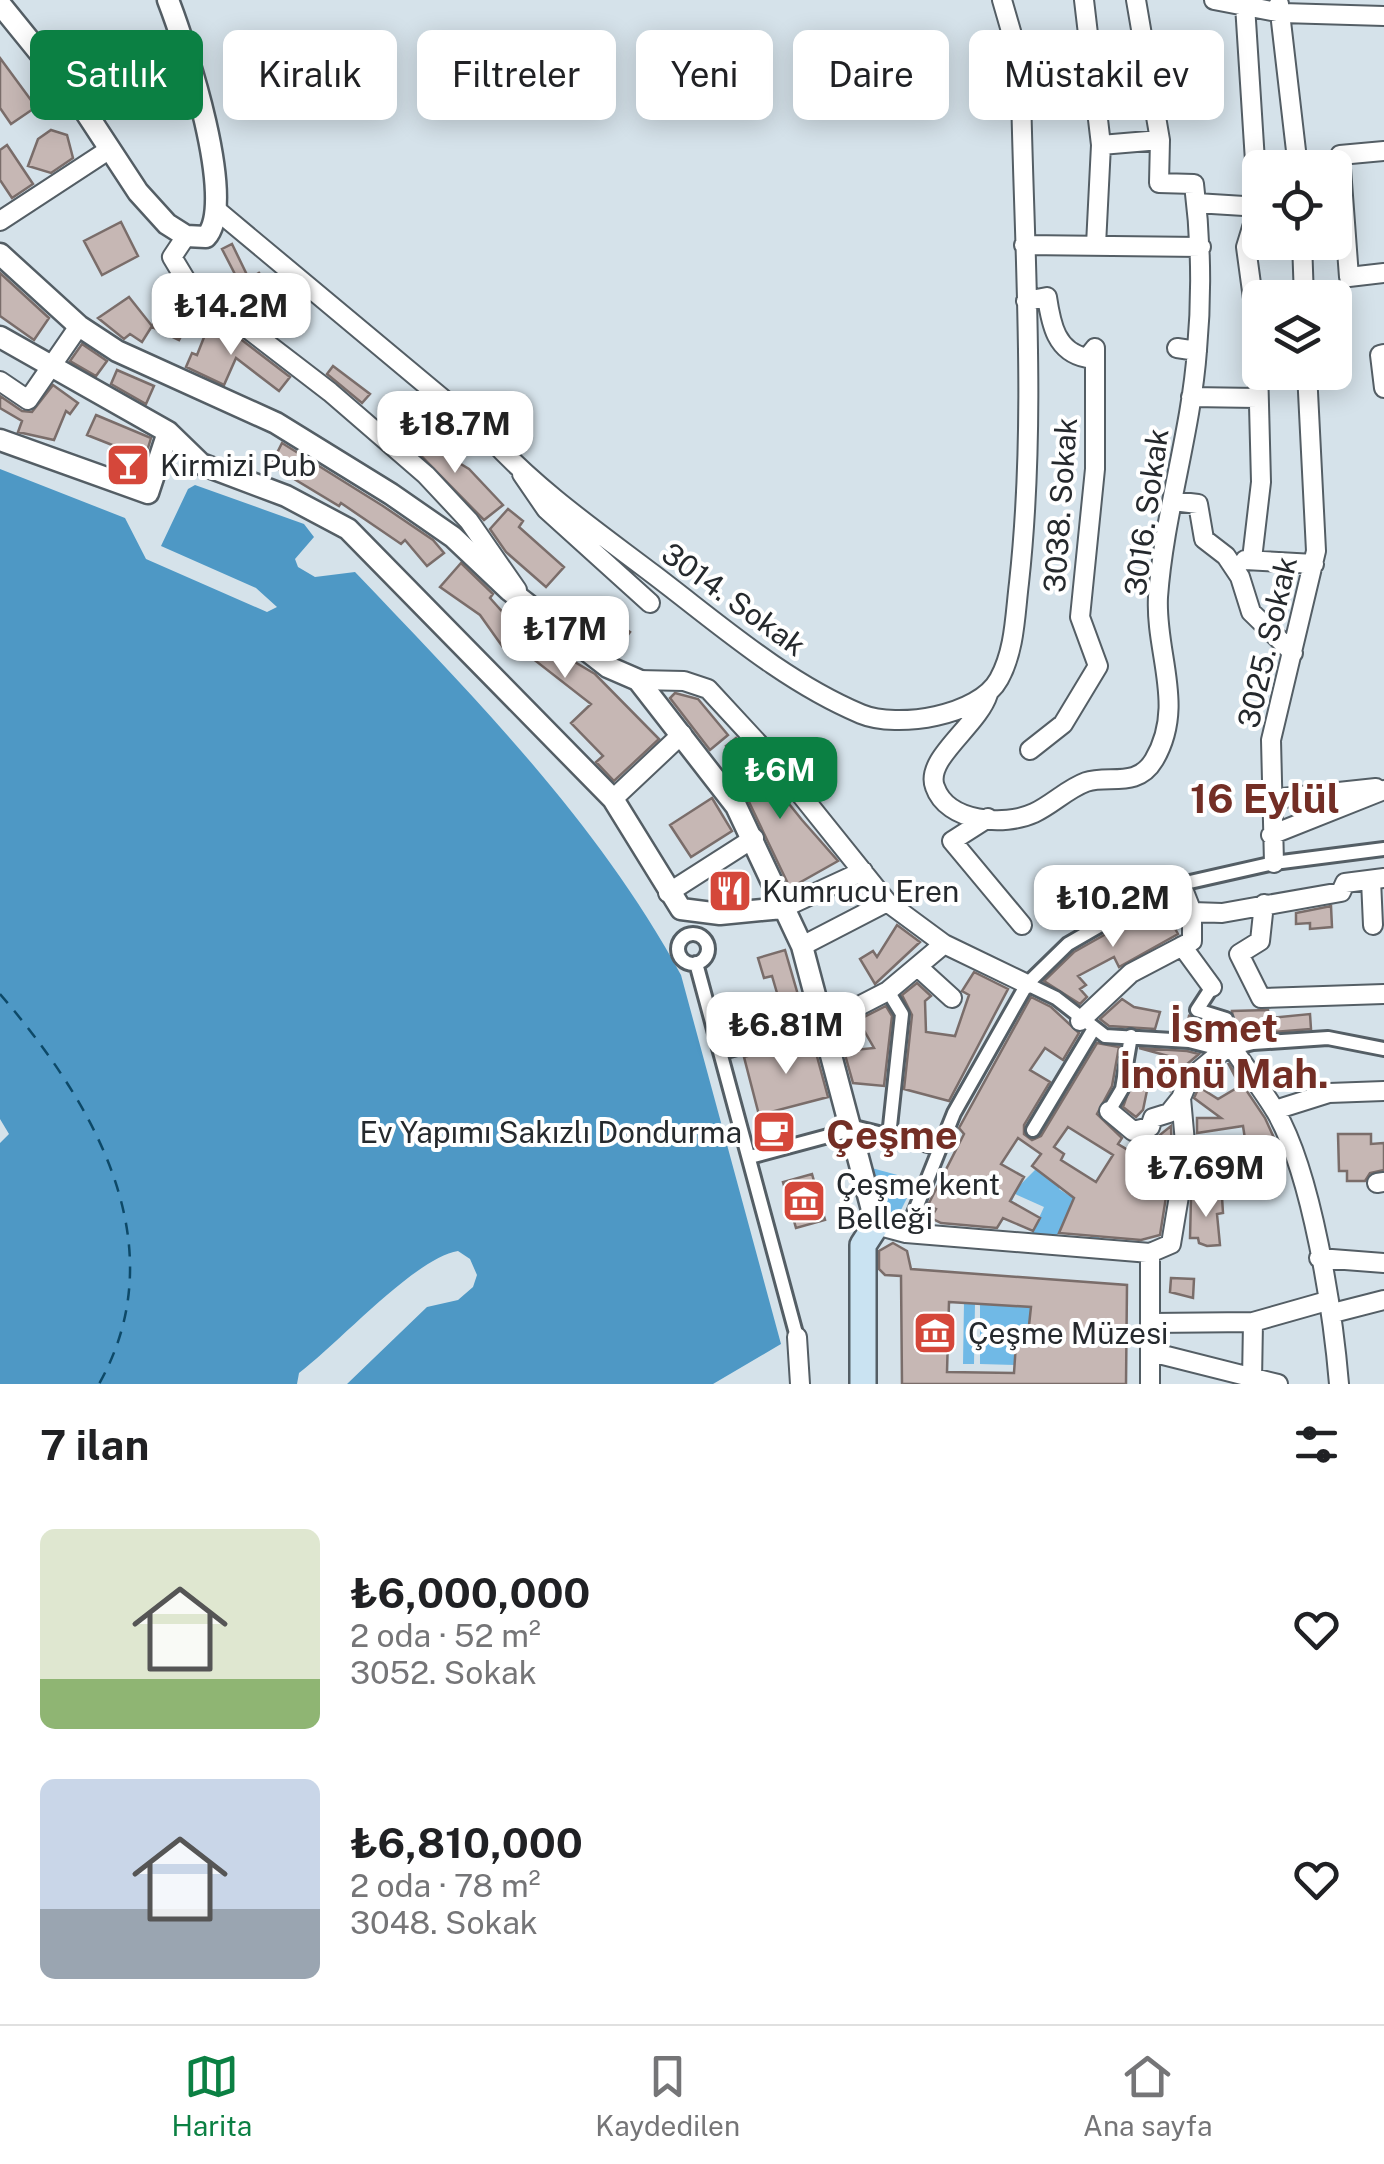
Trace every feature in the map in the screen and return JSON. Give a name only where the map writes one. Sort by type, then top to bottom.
[{"type":"main road","points":[[863,1384],[863,1244],[872,1233]]},
{"type":"main road","points":[[872,1233],[873,1384]]},
{"type":"street","points":[[0,4],[77,99],[148,203],[167,224],[186,236],[206,237],[219,212],[205,125],[168,0]]},
{"type":"street","points":[[988,694],[998,680],[1014,629],[1026,534],[1021,90],[1017,52],[1002,0]]},
{"type":"street","points":[[1084,0],[1102,145],[1096,245]]},
{"type":"street","points":[[1136,0],[1160,140],[1160,183],[1194,184],[1196,204],[1242,207]]},
{"type":"street","points":[[1214,0],[1384,16]]},
{"type":"street","points":[[1245,5],[1255,150]]},
{"type":"street","points":[[1279,6],[1296,150]]},
{"type":"street","points":[[1102,145],[1160,140]]},
{"type":"street","points":[[0,221],[110,149]]},
{"type":"street","points":[[1384,151],[1340,155],[1349,277],[1384,273]]},
{"type":"street","name":"3016. Sokak","points":[[988,694],[983,710],[935,762],[932,774],[935,790],[948,806],[967,817],[1030,815],[1091,780],[1116,783],[1153,764],[1170,721],[1158,599],[1198,350],[1200,247],[1196,204]]},
{"type":"street","name":"3014. Sokak","points":[[219,212],[477,427],[522,474],[542,483],[598,534],[737,642],[861,714],[913,721],[988,694]]},
{"type":"street","points":[[186,236],[172,257],[187,282],[330,392],[426,475],[468,521],[524,600]]},
{"type":"street","points":[[1024,245],[1200,247]]},
{"type":"street","points":[[0,254],[79,326],[117,352],[276,423],[454,537],[608,667],[638,680],[684,681],[708,689],[769,755],[887,902],[944,944],[1056,998],[1104,1036],[1228,1049],[1328,1038],[1384,1049]]},
{"type":"street","name":"3038. Sokak","points":[[1026,301],[1047,297],[1055,336],[1076,356],[1086,358],[1095,348],[1095,470],[1080,617],[1098,666],[1063,724],[1030,750]]},
{"type":"street","points":[[0,382],[28,400],[79,326]]},
{"type":"street","points":[[0,338],[168,432],[201,464],[286,496],[348,529],[614,799],[681,909],[694,913],[783,908],[862,872]]},
{"type":"street","points":[[1177,348],[1198,350]]},
{"type":"street","points":[[1382,355],[1384,388]]},
{"type":"street","points":[[1252,559],[1262,482],[1257,390]]},
{"type":"street","name":"3025. Sokak","points":[[1274,863],[1272,740],[1314,564],[1307,390]]},
{"type":"street","points":[[1191,396],[1257,398]]},
{"type":"street","points":[[0,440],[148,493],[168,432]]},
{"type":"street","points":[[522,474],[546,509],[650,603]]},
{"type":"street","points":[[1174,501],[1198,504],[1204,538],[1229,561],[1240,578],[1251,612],[1293,653]]},
{"type":"street","points":[[1229,561],[1314,564]]},
{"type":"street","points":[[638,680],[736,806],[802,946],[852,1130],[872,1233],[1150,1253],[1171,1244],[1186,1154],[1181,1098],[1188,1080],[1228,1049]]},
{"type":"street","points":[[614,799],[682,734]]},
{"type":"street","points":[[1272,799],[1384,789]]},
{"type":"street","points":[[1271,835],[1384,789]]},
{"type":"street","points":[[988,818],[952,841],[1022,925]]},
{"type":"street","points":[[668,892],[754,838]]},
{"type":"street","points":[[906,1233],[954,1113],[1028,984],[1068,944],[1151,896],[1181,884],[1274,863],[1384,849]]},
{"type":"street","points":[[1192,912],[1222,913],[1341,892],[1344,883],[1377,879],[1374,925]]},
{"type":"street","points":[[1032,1130],[1087,1026],[1131,972],[1192,940],[1192,912],[1181,884]]},
{"type":"street","points":[[802,946],[887,902]]},
{"type":"street","points":[[1264,904],[1260,941],[1239,954],[1262,998],[1384,994]]},
{"type":"street","points":[[722,1052],[822,1025],[888,991],[944,944]]},
{"type":"street","points":[[1182,946],[1212,987],[1197,1010],[1226,1019],[1228,1049],[1275,1110],[1297,1159],[1330,1307],[1339,1384]]},
{"type":"street","points":[[696,963],[797,1337],[800,1384]]},
{"type":"street","points":[[919,968],[952,998]]},
{"type":"street","points":[[888,991],[902,1014],[889,1136]]},
{"type":"street","points":[[1131,1036],[1122,1089],[1109,1111],[1133,1130],[1143,1130],[1181,1098]]},
{"type":"street","points":[[1275,1110],[1329,1093],[1384,1091]]},
{"type":"street","points":[[750,1157],[852,1130],[940,1148]]},
{"type":"street","points":[[1150,1253],[1150,1384]]},
{"type":"street","points":[[1319,1258],[1384,1263]]},
{"type":"street","points":[[1151,1323],[1253,1322],[1384,1300]]},
{"type":"street","points":[[1252,1380],[1253,1322]]},
{"type":"street","points":[[1151,1352],[1278,1384]]},
{"type":"shaded area","points":[[0,469],[125,518],[146,559],[267,612],[277,607],[256,588],[161,546],[188,489],[195,485],[304,524],[314,537],[295,559],[298,567],[315,577],[355,572],[489,714],[612,865],[681,975],[781,1344],[713,1384],[347,1384],[427,1307],[458,1300],[473,1287],[477,1275],[470,1259],[458,1251],[440,1257],[399,1285],[299,1373],[297,1384],[0,1384],[0,1143],[9,1134],[0,1119]]},
{"type":"shaded area","points":[[868,1167],[916,1180],[893,1226],[884,1224]]},
{"type":"shaded area","points":[[991,1169],[1016,1189],[1036,1169],[1062,1183],[1059,1189],[1082,1204],[1097,1180],[1105,1184],[1099,1241],[1090,1238],[1094,1224],[1070,1208],[1057,1236],[1032,1233],[1044,1207],[1015,1194],[1010,1206]]},
{"type":"shaded area","points":[[964,1302],[975,1303],[974,1364],[963,1364]]},
{"type":"shaded area","points":[[980,1304],[1031,1307],[1027,1344],[1016,1343],[1015,1365],[980,1364]]},
{"type":"building","points":[[0,58],[30,99],[30,111],[11,124],[0,108]]},
{"type":"building","points":[[51,130],[67,135],[73,158],[51,173],[28,166],[38,139]]},
{"type":"building","points":[[7,145],[33,184],[12,198],[0,180],[0,150]]},
{"type":"building","points":[[121,222],[138,256],[102,275],[84,241]]},
{"type":"building","points":[[232,244],[249,279],[259,273],[273,290],[250,315],[223,294],[240,284],[222,249]]},
{"type":"building","points":[[0,273],[49,318],[34,340],[0,316]]},
{"type":"building","points":[[129,297],[152,326],[142,342],[130,334],[124,339],[98,318]]},
{"type":"building","points":[[166,300],[193,313],[179,340],[152,327]]},
{"type":"building","points":[[212,317],[290,377],[279,391],[236,358],[224,385],[186,367],[192,353],[197,355]]},
{"type":"building","points":[[82,344],[107,361],[96,376],[70,361]]},
{"type":"building","points":[[333,366],[370,394],[362,403],[327,374]]},
{"type":"building","points":[[117,370],[154,386],[146,404],[111,384]]},
{"type":"building","points":[[53,385],[78,403],[70,414],[66,411],[54,440],[18,432],[22,421],[0,408],[0,396],[22,411],[32,412]]},
{"type":"building","points":[[96,415],[151,438],[145,458],[87,435]]},
{"type":"building","points":[[383,417],[469,469],[503,505],[484,520]]},
{"type":"building","points":[[282,443],[383,506],[433,540],[444,553],[427,566],[405,540],[401,544],[341,503],[339,506],[271,465]]},
{"type":"building","points":[[508,509],[523,521],[519,527],[564,567],[546,587],[506,552],[490,529]]},
{"type":"building","points":[[461,563],[493,594],[490,598],[525,637],[534,627],[566,652],[563,655],[595,674],[659,739],[614,781],[596,762],[603,756],[571,723],[591,704],[509,640],[502,646],[480,615],[440,587]]},
{"type":"building","points":[[605,614],[630,632],[614,654],[590,635]]},
{"type":"building","points":[[675,693],[698,699],[728,735],[710,750],[670,698]]},
{"type":"building","points":[[736,738],[838,861],[790,888],[748,800],[730,775],[741,766],[726,746]]},
{"type":"building","points":[[712,798],[732,831],[691,857],[670,825]]},
{"type":"building","points":[[1161,903],[1178,934],[1119,967],[1114,957],[1078,976],[1086,985],[1080,989],[1087,997],[1080,1004],[1044,981],[1074,952]]},
{"type":"building","points":[[1331,906],[1332,927],[1310,929],[1310,923],[1296,924],[1296,913]]},
{"type":"building","points":[[897,925],[920,942],[875,984],[860,959],[873,951],[877,957]]},
{"type":"building","points":[[785,950],[805,1019],[777,1027],[773,1012],[782,1010],[772,976],[764,978],[758,958]]},
{"type":"building","points":[[974,972],[1008,989],[949,1101],[904,1089],[912,1015],[902,995],[917,983],[931,996],[925,1001],[926,1032],[955,1036],[969,995],[962,991]]},
{"type":"building","points":[[1031,997],[1051,1007],[1079,1033],[1063,1060],[1045,1048],[1030,1070],[1050,1082],[1024,1125],[1024,1134],[1032,1140],[1041,1136],[1097,1043],[1119,1047],[1112,1086],[1097,1114],[1122,1138],[1118,1144],[1161,1170],[1157,1195],[1166,1197],[1160,1235],[1141,1240],[1059,1233],[1074,1198],[1032,1166],[1041,1154],[1018,1138],[1001,1164],[1024,1177],[1010,1201],[1040,1218],[1033,1231],[1003,1218],[997,1228],[941,1223],[931,1218],[936,1209],[928,1205],[964,1134],[959,1128]],"holes":[[[1068,1127],[1113,1155],[1096,1182],[1061,1160],[1064,1154],[1054,1147]]]},
{"type":"building","points":[[1122,999],[1134,1007],[1160,1012],[1155,1029],[1109,1026],[1100,1019]]},
{"type":"building","points":[[886,1006],[892,1016],[884,1086],[853,1083],[844,1051],[874,1048],[858,1020]]},
{"type":"building","points":[[1268,1010],[1269,1018],[1310,1014],[1311,1029],[1235,1035],[1232,1011]]},
{"type":"building","points":[[1189,1016],[1216,1026],[1215,1037],[1186,1031]]},
{"type":"building","points":[[812,1038],[828,1097],[759,1115],[744,1057]]},
{"type":"building","points":[[1139,1048],[1199,1054],[1180,1070],[1170,1091],[1156,1084],[1172,1057]]},
{"type":"building","points":[[1228,1063],[1265,1118],[1279,1149],[1264,1155],[1263,1148],[1247,1152],[1243,1126],[1197,1133],[1197,1118],[1221,1118],[1194,1098],[1199,1087],[1218,1099],[1240,1086]]},
{"type":"building","points":[[1135,1073],[1150,1076],[1143,1110],[1136,1117],[1123,1107]]},
{"type":"building","points":[[1171,1126],[1172,1159],[1156,1159],[1156,1138]]},
{"type":"building","points":[[1338,1134],[1371,1134],[1371,1144],[1384,1143],[1384,1170],[1370,1173],[1365,1181],[1347,1181],[1347,1171],[1339,1171]]},
{"type":"building","name":"Çeşme kent Belleği","points":[[812,1174],[825,1220],[796,1228],[783,1182]]},
{"type":"building","points":[[1222,1197],[1223,1213],[1217,1214],[1220,1245],[1207,1246],[1199,1243],[1198,1238],[1190,1238],[1191,1198]]},
{"type":"building","points":[[893,1243],[907,1251],[911,1269],[1127,1285],[1126,1384],[902,1384],[901,1276],[885,1275],[879,1269],[879,1251]],"holes":[[[949,1302],[1031,1307],[1027,1344],[1016,1343],[1014,1373],[947,1372]]]},
{"type":"building","points":[[1171,1278],[1194,1279],[1193,1298],[1170,1292]]},
{"type":"ferry route","points":[[0,994],[65,1080],[93,1128],[114,1177],[127,1227],[130,1279],[121,1331],[99,1384]]},
{"type":"place","name":"Kirmizi Pub","points":[[128,465]]},
{"type":"place","name":"Kumrucu Eren","points":[[730,891]]},
{"type":"place","name":"Ev Yapımı Sakızlı Dondurma","points":[[774,1132]]},
{"type":"place","name":"Çeşme kent Belleği","points":[[804,1201]]},
{"type":"place","name":"Çeşme Müzesi","points":[[935,1333]]},
{"type":"district","name":"16 Eylül","points":[[1265,798]]},
{"type":"district","name":"İsmet İnönü Mah.","points":[[1224,1050]]},
{"type":"district","name":"Çeşme","points":[[892,1134]]}]
